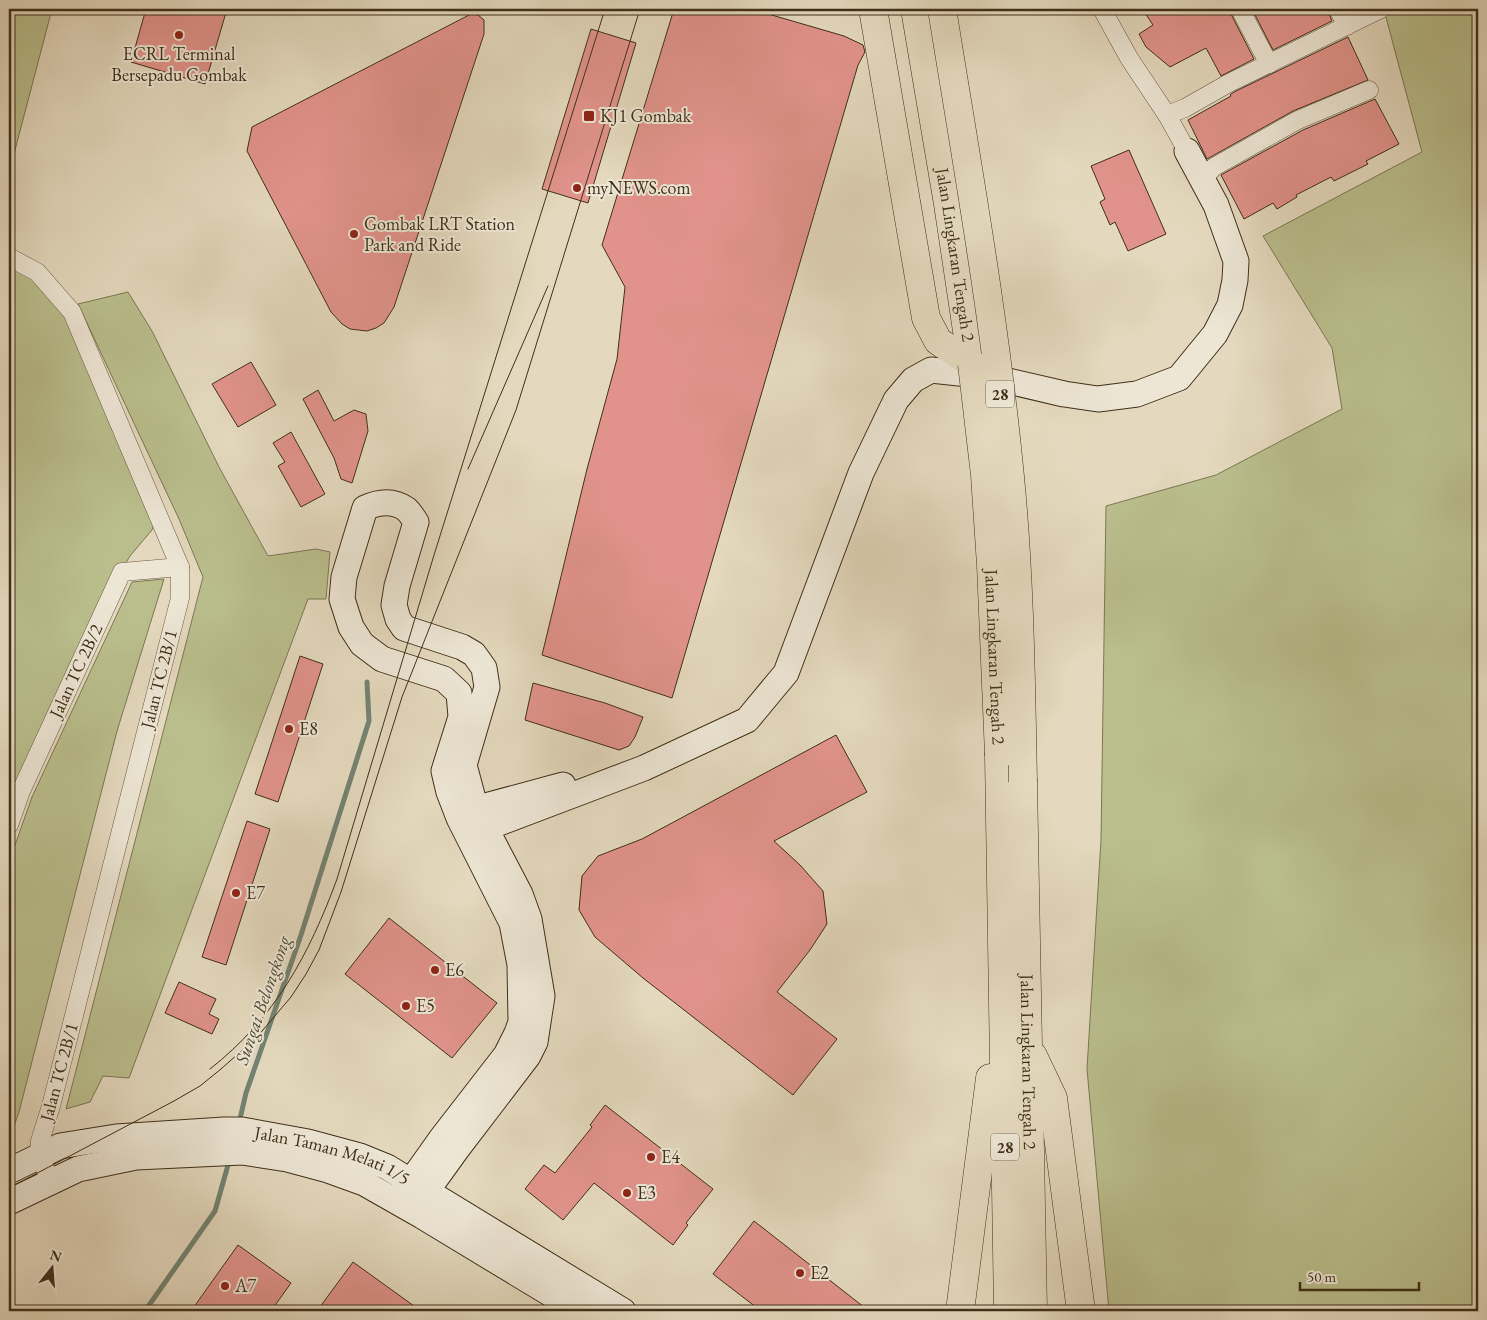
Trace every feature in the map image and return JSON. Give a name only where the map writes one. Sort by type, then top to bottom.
[{"type":"highway","points":[[873,9],[926,318],[938,341],[972,364]]},
{"type":"highway","name":"Jalan Lingkaran Tengah 2","points":[[915,9],[948,204],[972,364],[987,493],[992,574],[998,754],[1008,1311]]},
{"type":"highway","name":"Jalan Lingkaran Tengah 2","points":[[942,9],[977,232],[1010,478],[1020,656],[1033,1311]]},
{"type":"highway","points":[[960,1311],[1002,982]]},
{"type":"highway","points":[[1029,1048],[1053,1098],[1081,1311]]},
{"type":"street","points":[[472,823],[552,787],[644,768],[747,720],[786,674],[860,473],[896,400],[913,380],[930,370],[978,375],[1064,394],[1098,399],[1137,394],[1179,378],[1215,334],[1230,305],[1235,280],[1236,261],[1216,205],[1167,115],[1129,58],[1102,9]]},
{"type":"street","points":[[1240,9],[1269,64]]},
{"type":"street","points":[[1338,9],[1347,26]]},
{"type":"street","points":[[1167,115],[1185,108],[1229,83],[1381,9]]},
{"type":"street","points":[[1202,180],[1214,167],[1298,120],[1369,90]]},
{"type":"street","name":"Jalan TC 2B/1","points":[[9,257],[37,272],[72,312],[180,567],[180,598],[51,1106],[34,1152]]},
{"type":"street","points":[[412,1196],[449,1144],[506,1055],[521,1022],[520,966],[512,922],[472,823],[464,765],[487,687],[484,668],[474,654],[462,646],[404,628],[398,619],[394,605],[397,586],[416,522],[407,509],[391,503],[377,502],[364,508],[344,576],[342,599],[351,627],[362,644],[382,659],[444,679],[459,693],[461,718],[444,771],[449,792],[472,823]]},
{"type":"street","name":"Jalan TC 2B/2","points":[[9,825],[21,792],[122,572],[180,567]]},
{"type":"street","name":"Jalan Taman Melati 1/5","points":[[34,1152],[116,1137],[308,1142],[360,1156],[387,1167],[412,1196],[578,1311]]},
{"type":"street","name":"Jalan Taman Melati 1/5","points":[[9,1202],[78,1169],[232,1141],[287,1160],[328,1170],[364,1183],[412,1196],[477,1222],[623,1311]]},
{"type":"street","points":[[360,1156],[392,1159],[406,1158],[449,1144]]},
{"type":"street","points":[[449,1144],[453,1181],[458,1195],[477,1222]]},
{"type":"street","points":[[34,1152],[51,1181]]},
{"type":"green space","points":[[9,9],[52,9],[9,173]]},
{"type":"green space","points":[[1478,9],[1478,1311],[1109,1311],[1087,1069],[1101,840],[1106,506],[1216,475],[1342,409],[1332,348],[1263,236],[1422,152],[1384,10]]},
{"type":"green space","points":[[9,255],[51,292],[79,342],[159,511],[152,530],[130,556],[100,605],[9,814],[9,462],[13,445],[9,435]]},
{"type":"green space","points":[[128,292],[152,331],[219,467],[268,556],[316,549],[330,552],[326,599],[308,599],[129,1078],[103,1076],[90,1102],[66,1109],[203,577],[179,519],[78,304]]},
{"type":"green space","points":[[164,579],[117,731],[19,1112],[9,1140],[9,862],[32,797],[132,582]]},
{"type":"building","name":"ECRL Terminal Bersepadu Gombak","points":[[146,9],[227,9],[205,84],[131,62]]},
{"type":"building","points":[[674,9],[751,9],[844,36],[863,45],[865,52],[858,65],[672,698],[542,655],[587,469],[617,359],[625,287],[602,245]]},
{"type":"building","points":[[1152,9],[1229,9],[1254,59],[1221,76],[1206,48],[1170,67],[1146,47],[1139,34],[1153,25],[1145,13]]},
{"type":"building","points":[[1252,9],[1327,9],[1332,21],[1273,50]]},
{"type":"building","name":"Gombak LRT Station Park and Ride","points":[[471,14],[478,15],[484,20],[484,34],[394,307],[384,323],[376,328],[367,331],[350,329],[342,324],[331,312],[247,151],[252,127]]},
{"type":"building","name":"KJ1 Gombak","points":[[591,29],[636,43],[588,203],[542,189]]},
{"type":"building","points":[[1348,37],[1368,80],[1293,111],[1207,159],[1188,120],[1231,96],[1234,92]]},
{"type":"building","points":[[1375,99],[1399,144],[1366,161],[1368,164],[1334,181],[1331,177],[1296,195],[1297,197],[1277,209],[1273,203],[1244,219],[1221,175],[1303,130]]},
{"type":"building","points":[[1129,150],[1166,234],[1128,251],[1115,222],[1110,225],[1100,202],[1105,199],[1091,166]]},
{"type":"building","points":[[251,362],[276,405],[238,427],[212,384]]},
{"type":"building","points":[[318,390],[334,421],[354,410],[366,414],[368,431],[352,483],[341,479],[334,458],[303,399]]},
{"type":"building","points":[[291,432],[325,494],[301,507],[278,466],[285,462],[273,443]]},
{"type":"building","name":"E8","points":[[300,656],[323,664],[278,802],[255,794]]},
{"type":"building","points":[[533,683],[605,703],[643,717],[635,737],[629,746],[619,750],[525,720]]},
{"type":"building","points":[[836,735],[867,792],[774,841],[800,865],[823,891],[827,924],[810,950],[777,992],[837,1039],[793,1095],[643,978],[595,937],[579,910],[582,876],[598,856],[642,839]]},
{"type":"building","name":"E7","points":[[247,821],[270,829],[226,965],[202,957]]},
{"type":"building","points":[[389,918],[497,1003],[452,1058],[345,974]]},
{"type":"building","points":[[179,982],[216,999],[209,1014],[219,1019],[212,1034],[165,1013]]},
{"type":"building","points":[[605,1105],[713,1189],[686,1223],[688,1225],[673,1245],[594,1183],[563,1220],[525,1189],[544,1165],[555,1173],[592,1127],[590,1125]]},
{"type":"building","points":[[754,1221],[869,1311],[761,1311],[713,1274]]},
{"type":"building","points":[[238,1245],[291,1283],[271,1311],[191,1311]]},
{"type":"building","points":[[353,1262],[421,1311],[317,1311]]},
{"type":"waterway","name":"Sungai Belongkong","points":[[239,1123],[246,1093],[301,935],[369,721],[367,682]]},
{"type":"waterway","name":"Sungai Belongkong","points":[[145,1311],[215,1211],[230,1158]]},
{"type":"tram line","points":[[210,1069],[233,1049],[271,1007],[302,959],[337,879],[434,555],[605,9]]},
{"type":"tram line","points":[[9,1188],[200,1086],[257,1037],[291,997],[319,950],[341,892],[402,697],[516,410],[640,9]]},
{"type":"tram line","points":[[468,469],[548,286]]},
{"type":"place","name":"ECRL Terminal Bersepadu Gombak","points":[[179,35]]},
{"type":"place","name":"KJ1 Gombak","points":[[589,116]]},
{"type":"place","name":"myNEWS.com","points":[[577,188]]},
{"type":"place","name":"Gombak LRT Station Park and Ride","points":[[354,234]]},
{"type":"place","name":"E8","points":[[289,729]]},
{"type":"place","name":"E7","points":[[236,893]]},
{"type":"place","name":"E6","points":[[435,970]]},
{"type":"place","name":"E5","points":[[406,1006]]},
{"type":"place","name":"E4","points":[[651,1157]]},
{"type":"place","name":"E3","points":[[627,1193]]},
{"type":"place","name":"E2","points":[[800,1273]]},
{"type":"place","name":"A7","points":[[225,1286]]}]
